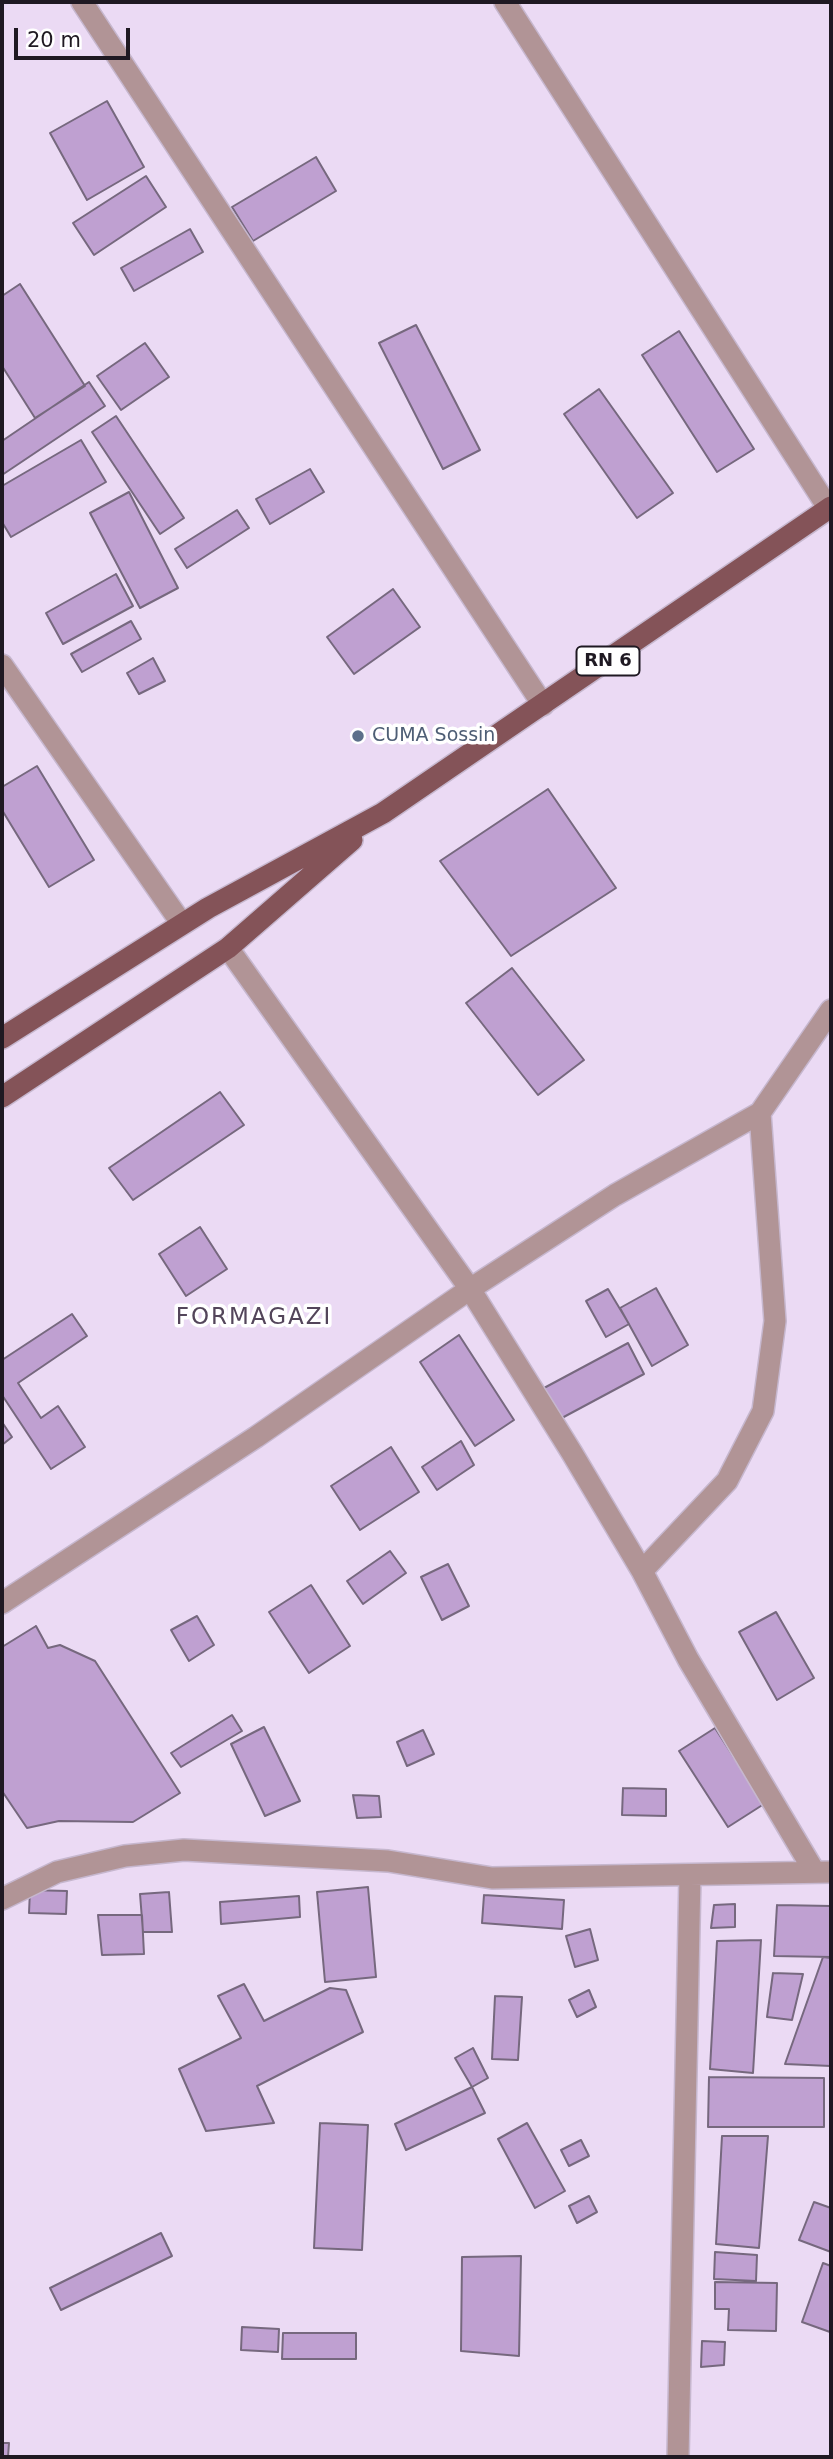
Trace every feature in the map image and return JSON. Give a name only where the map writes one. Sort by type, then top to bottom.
[{"type":"main road","name":"RN 6","points":[[2,1038],[182,924],[383,813],[830,508]]},
{"type":"main road","name":"RN 6","points":[[2,1097],[228,948],[383,813]]},
{"type":"street","points":[[82,2],[543,705]]},
{"type":"street","points":[[505,2],[830,508]]},
{"type":"street","points":[[2,665],[182,924]]},
{"type":"street","points":[[228,948],[470,1289],[642,1571],[688,1659],[823,1871]]},
{"type":"street","points":[[2,1603],[256,1437],[470,1289],[615,1195],[760,1113],[831,1010]]},
{"type":"street","points":[[642,1571],[727,1481],[763,1411],[775,1321],[760,1113]]},
{"type":"street","points":[[2,1899],[57,1872],[125,1856],[184,1850],[388,1861],[492,1878],[691,1876],[823,1871]]},
{"type":"street","points":[[678,2457],[691,1876]]},
{"type":"building","points":[[107,101],[144,167],[87,200],[50,133]]},
{"type":"building","points":[[316,157],[336,191],[253,241],[232,207]]},
{"type":"building","points":[[146,176],[166,207],[94,255],[73,223]]},
{"type":"building","points":[[190,229],[203,252],[134,291],[121,268]]},
{"type":"building","points":[[20,284],[85,386],[35,418],[2,366],[2,296]]},
{"type":"building","points":[[416,325],[480,450],[443,469],[379,343]]},
{"type":"building","points":[[679,331],[754,449],[717,472],[642,355]]},
{"type":"building","points":[[145,343],[169,377],[121,410],[97,376]]},
{"type":"building","points":[[89,382],[105,406],[2,475],[2,441]]},
{"type":"building","points":[[599,389],[673,493],[637,518],[564,414]]},
{"type":"building","points":[[116,416],[184,518],[160,534],[92,432]]},
{"type":"building","points":[[81,440],[106,482],[11,537],[2,522],[2,486]]},
{"type":"building","points":[[310,469],[324,492],[270,524],[256,499]]},
{"type":"building","points":[[129,492],[178,588],[140,608],[90,513]]},
{"type":"building","points":[[237,510],[249,528],[187,568],[175,549]]},
{"type":"building","points":[[116,574],[133,606],[63,644],[46,613]]},
{"type":"building","points":[[393,589],[420,627],[354,674],[327,637]]},
{"type":"building","points":[[131,621],[141,639],[82,672],[71,654]]},
{"type":"building","points":[[153,658],[165,681],[139,694],[127,673]]},
{"type":"building","points":[[37,766],[94,860],[49,887],[2,810],[2,787]]},
{"type":"building","points":[[548,789],[616,888],[511,956],[440,861]]},
{"type":"building","points":[[512,968],[584,1060],[538,1095],[466,1003]]},
{"type":"building","points":[[220,1092],[244,1125],[133,1200],[109,1168]]},
{"type":"building","points":[[200,1227],[227,1269],[186,1296],[159,1254]]},
{"type":"building","points":[[656,1288],[688,1345],[652,1366],[620,1308]]},
{"type":"building","points":[[608,1289],[629,1324],[606,1337],[586,1301]]},
{"type":"building","points":[[72,1314],[87,1336],[18,1383],[41,1418],[58,1406],[85,1447],[51,1469],[2,1395],[2,1360]]},
{"type":"building","points":[[459,1335],[514,1420],[475,1446],[420,1362]]},
{"type":"building","points":[[628,1343],[644,1374],[560,1419],[544,1388]]},
{"type":"building","points":[[2,1422],[12,1437],[2,1445]]},
{"type":"building","points":[[461,1441],[474,1465],[437,1490],[422,1467]]},
{"type":"building","points":[[391,1447],[419,1492],[360,1530],[331,1486]]},
{"type":"building","points":[[390,1551],[406,1573],[363,1604],[347,1581]]},
{"type":"building","points":[[448,1564],[469,1606],[442,1620],[421,1577]]},
{"type":"building","points":[[311,1585],[350,1646],[309,1673],[269,1612]]},
{"type":"building","points":[[776,1612],[814,1678],[777,1700],[739,1632]]},
{"type":"building","points":[[197,1616],[214,1645],[189,1661],[171,1630]]},
{"type":"building","points":[[36,1626],[48,1648],[60,1645],[95,1661],[180,1793],[133,1822],[59,1821],[27,1828],[2,1791],[2,1647]]},
{"type":"building","points":[[232,1715],[242,1731],[181,1767],[171,1753]]},
{"type":"building","points":[[264,1727],[300,1801],[265,1816],[231,1744]]},
{"type":"building","points":[[715,1728],[764,1804],[728,1827],[679,1751]]},
{"type":"building","points":[[423,1730],[434,1754],[407,1766],[397,1742]]},
{"type":"building","points":[[623,1788],[666,1789],[666,1816],[622,1815]]},
{"type":"building","points":[[353,1795],[379,1796],[381,1817],[357,1818]]},
{"type":"building","points":[[368,1887],[376,1977],[325,1982],[317,1892]]},
{"type":"building","points":[[30,1890],[67,1891],[66,1914],[29,1913]]},
{"type":"building","points":[[169,1892],[172,1932],[143,1932],[140,1894]]},
{"type":"building","points":[[484,1895],[564,1900],[562,1929],[482,1923]]},
{"type":"building","points":[[299,1896],[300,1917],[221,1924],[220,1902]]},
{"type":"building","points":[[735,1904],[735,1927],[711,1928],[714,1905]]},
{"type":"building","points":[[777,1905],[831,1906],[831,1957],[774,1956]]},
{"type":"building","points":[[98,1915],[142,1915],[144,1954],[102,1955]]},
{"type":"building","points":[[590,1929],[598,1960],[575,1967],[566,1936]]},
{"type":"building","points":[[761,1940],[753,2073],[710,2069],[717,1941]]},
{"type":"building","points":[[823,1957],[831,1958],[831,2066],[785,2064]]},
{"type":"building","points":[[773,1973],[803,1974],[792,2020],[767,2017]]},
{"type":"building","points":[[244,1984],[264,2021],[330,1988],[346,1990],[363,2032],[257,2086],[274,2123],[206,2131],[179,2069],[241,2038],[218,1996]]},
{"type":"building","points":[[589,1990],[596,2007],[577,2017],[569,2000]]},
{"type":"building","points":[[495,1996],[522,1997],[518,2060],[492,2059]]},
{"type":"building","points":[[473,2048],[488,2078],[472,2087],[455,2058]]},
{"type":"building","points":[[709,2077],[824,2078],[824,2127],[708,2127]]},
{"type":"building","points":[[472,2087],[485,2113],[406,2150],[395,2124]]},
{"type":"building","points":[[320,2123],[368,2125],[362,2250],[314,2248]]},
{"type":"building","points":[[527,2123],[565,2191],[535,2208],[498,2139]]},
{"type":"building","points":[[722,2136],[768,2136],[759,2248],[716,2244]]},
{"type":"building","points":[[581,2140],[589,2156],[569,2166],[561,2150]]},
{"type":"building","points":[[589,2196],[597,2212],[577,2223],[569,2206]]},
{"type":"building","points":[[814,2202],[831,2208],[831,2252],[799,2240]]},
{"type":"building","points":[[161,2233],[172,2256],[61,2310],[50,2288]]},
{"type":"building","points":[[715,2252],[757,2255],[756,2281],[714,2279]]},
{"type":"building","points":[[521,2256],[519,2356],[461,2351],[462,2257]]},
{"type":"building","points":[[823,2263],[831,2266],[830,2332],[802,2322]]},
{"type":"building","points":[[715,2282],[777,2283],[776,2331],[728,2330],[729,2309],[715,2309]]},
{"type":"building","points":[[242,2327],[279,2329],[278,2352],[241,2350]]},
{"type":"building","points":[[283,2333],[356,2333],[356,2359],[282,2359]]},
{"type":"building","points":[[702,2341],[725,2342],[724,2365],[701,2367]]},
{"type":"building","points":[[2,2443],[9,2443],[8,2457],[2,2457]]},
{"type":"place","name":"CUMA Sossin","points":[[358,736]]},
{"type":"district","name":"FORMAGAZI","points":[[254,1318]]}]
